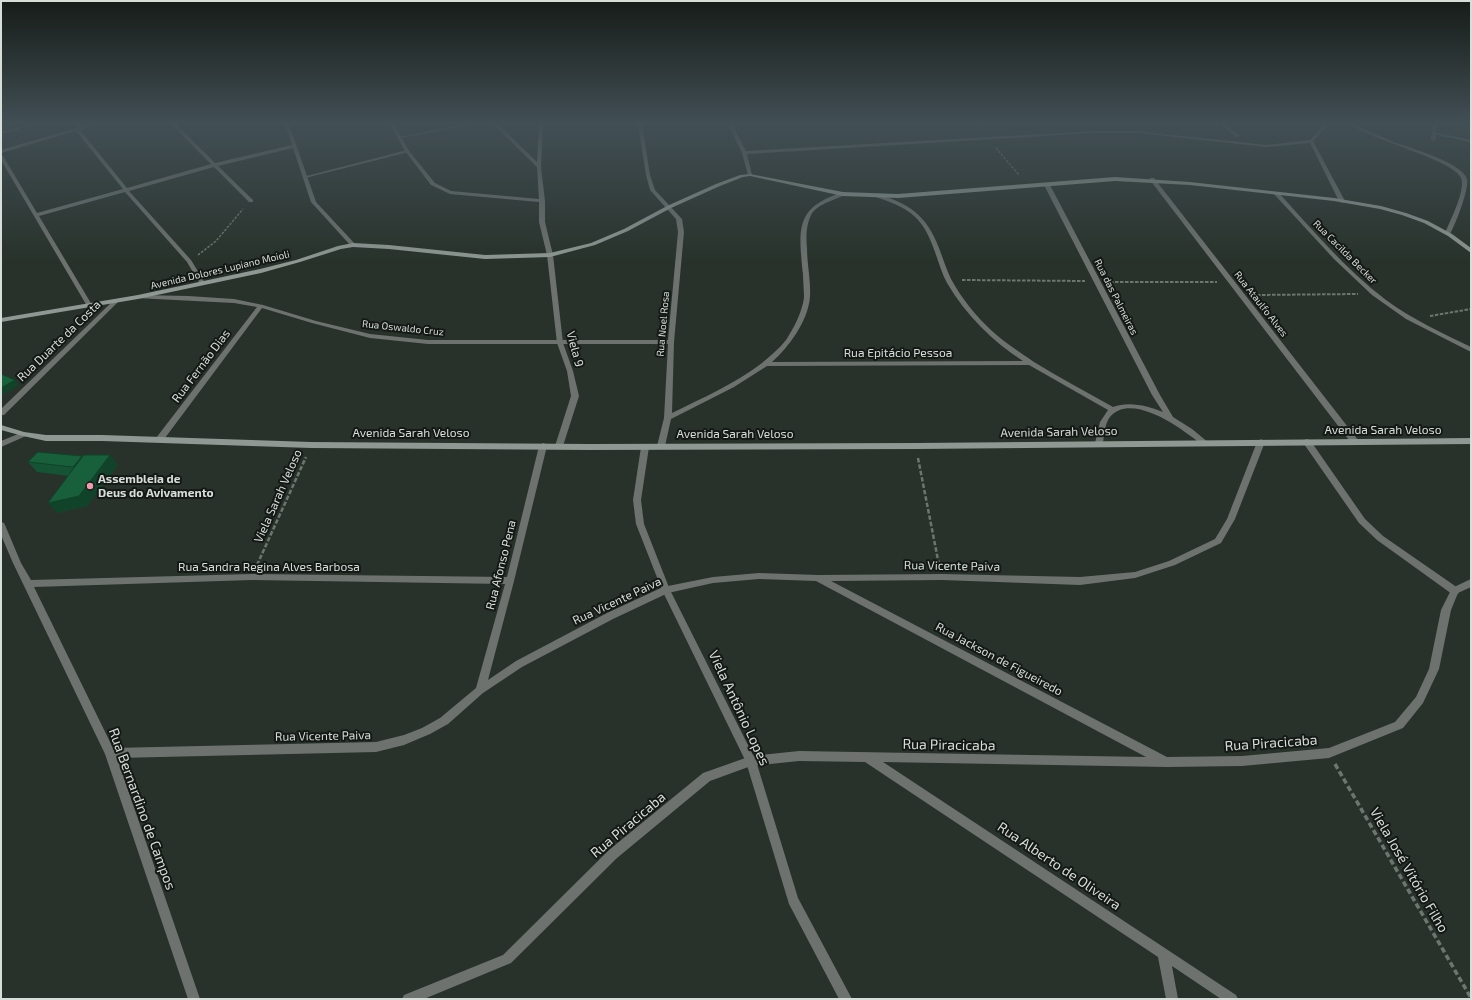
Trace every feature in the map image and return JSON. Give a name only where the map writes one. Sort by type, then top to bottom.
[{"type":"main road","name":"Avenida Dolores Lupiano Moioli","points":[[1,320],[138,297],[262,271],[298,262],[340,247],[353,245],[389,247],[485,257],[550,255],[593,244],[626,230],[670,207],[732,179],[750,175],[842,194],[878,196],[898,196],[1116,179],[1152,179],[1342,201],[1422,220],[1448,233],[1471,251]]},
{"type":"main road","name":"Avenida Sarah Veloso","points":[[1,427],[23,434],[46,438],[102,438],[312,445],[645,447],[1471,441]]},
{"type":"street","points":[[10,171],[89,305]]},
{"type":"street","points":[[111,171],[125,189],[189,261],[202,283]]},
{"type":"street","points":[[37,215],[192,171]]},
{"type":"street","points":[[219,171],[251,201]]},
{"type":"street","points":[[303,171],[314,202],[353,245]]},
{"type":"street","points":[[305,176],[327,171]]},
{"type":"street","points":[[422,171],[433,184],[450,192],[542,201]]},
{"type":"street","name":"Viela 9","points":[[539,171],[542,222],[550,255],[560,343],[570,371],[575,396],[559,446]]},
{"type":"street","name":"Rua Noel Rosa","points":[[647,171],[653,190],[670,207],[679,219],[681,232],[671,342],[668,418],[661,446]]},
{"type":"street","points":[[749,171],[750,175]]},
{"type":"street","points":[[1326,171],[1342,201]]},
{"type":"street","points":[[1448,233],[1464,191],[1464,178],[1458,171]]},
{"type":"street","name":"Rua Ataulfo Alves","points":[[1152,179],[1355,442]]},
{"type":"street","name":"Rua das Palmeiras","points":[[1047,185],[1156,395],[1170,418]]},
{"type":"street","name":"Rua Cacilda Becker","points":[[1276,193],[1345,268],[1374,294],[1414,319],[1471,350]]},
{"type":"street","points":[[668,418],[734,383],[764,364],[787,343],[798,323],[807,298],[803,227],[809,214],[821,204],[842,194]]},
{"type":"street","points":[[878,196],[905,206],[919,216],[933,239],[949,280],[977,319],[1002,342],[1032,363],[1113,410]]},
{"type":"street","name":"Rua Oswaldo Cruz","points":[[138,297],[234,301],[261,306],[314,322],[370,336],[428,342],[671,342]]},
{"type":"street","name":"Rua Duarte da Costa","points":[[1,413],[116,301]]},
{"type":"street","name":"Rua Fernão Dias","points":[[159,440],[261,306]]},
{"type":"street","name":"Rua Epitácio Pessoa","points":[[764,364],[1032,363]]},
{"type":"street","points":[[1099,443],[1104,423],[1110,412],[1121,406],[1147,408],[1170,418],[1180,423],[1205,443]]},
{"type":"street","points":[[1,444],[23,434]]},
{"type":"street","name":"Rua Vicente Paiva","points":[[110,753],[376,747],[404,740],[426,731],[444,721],[480,690],[519,664],[610,616],[666,590],[713,580],[759,576],[818,578],[942,577],[1080,581],[1135,574],[1172,563],[1218,541],[1231,519],[1261,442]]},
{"type":"street","points":[[1306,442],[1362,521],[1380,538],[1455,591],[1471,583]]},
{"type":"street","name":"Rua Afonso Pena","points":[[480,690],[510,581],[543,446]]},
{"type":"street","name":"Viela Antônio Lopes","points":[[645,447],[637,500],[640,524],[666,590],[751,761],[793,900],[846,999]]},
{"type":"street","name":"Rua Bernardino de Campos","points":[[1,525],[17,563],[110,753],[194,999]]},
{"type":"street","name":"Rua Sandra Regina Alves Barbosa","points":[[28,584],[252,577],[510,581]]},
{"type":"street","name":"Rua Jackson de Figueiredo","points":[[818,578],[1167,762]]},
{"type":"street","name":"Rua Piracicaba","points":[[408,999],[507,959],[613,854],[707,777],[751,761],[799,756],[1167,762],[1242,761],[1329,753],[1399,725],[1420,700],[1434,669],[1446,610],[1455,591]]},
{"type":"street","name":"Rua Alberto de Oliveira","points":[[868,758],[1232,999]]},
{"type":"street","points":[[1163,953],[1172,999]]},
{"type":"path","points":[[1015,171],[1018,174]]},
{"type":"path","points":[[189,261],[216,241],[251,201]]},
{"type":"path","points":[[1241,296],[1374,294]]},
{"type":"path","points":[[1414,319],[1471,309]]},
{"type":"path","name":"Viela Sarah Veloso","points":[[252,577],[312,445]]},
{"type":"path","points":[[916,446],[942,577]]},
{"type":"path","name":"Viela José Vitório Filho","points":[[1329,753],[1471,998]]},
{"type":"building","points":[[1,374],[15,380],[1,388]]},
{"type":"building","points":[[38,452],[82,456],[73,467],[28,462]]},
{"type":"building","points":[[84,455],[110,455],[79,496],[48,503]]},
{"type":"place","name":"Assembleia de Deus do Avivamento","points":[[90,486]]}]
